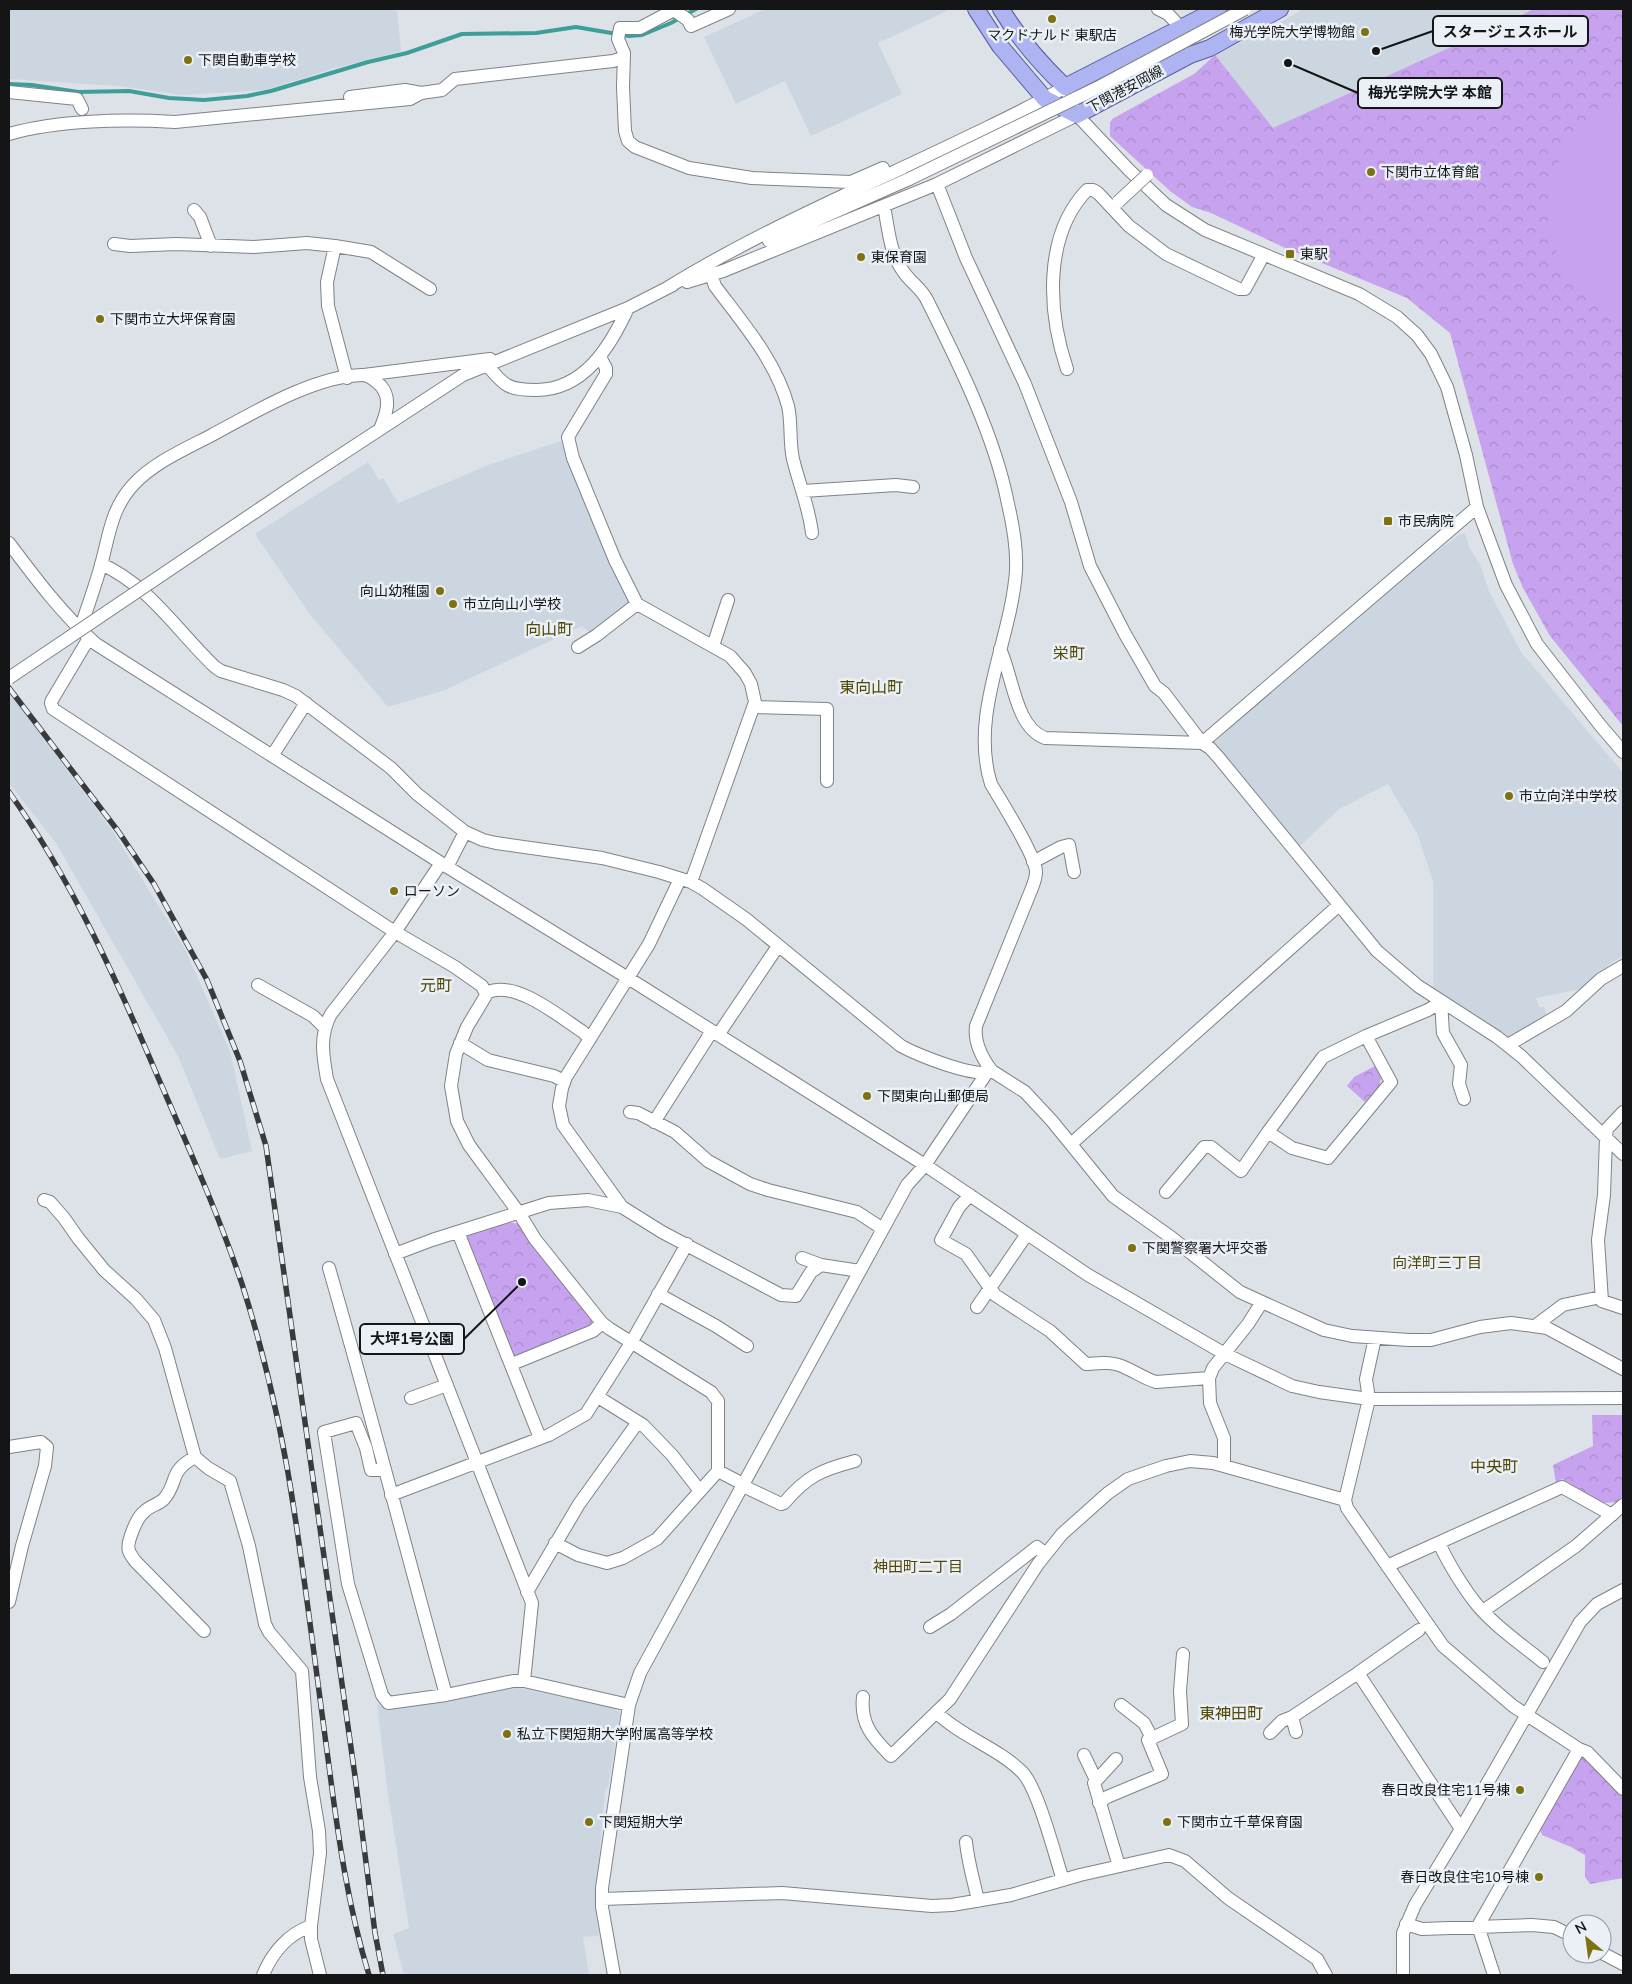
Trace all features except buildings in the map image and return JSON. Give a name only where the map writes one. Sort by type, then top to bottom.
[{"type":"main road","name":"下関港安岡線","points":[[976,9],[1000,46],[1045,99],[1077,115],[1190,55],[1210,48],[1280,9]]},
{"type":"main road","points":[[1001,9],[1014,31],[1038,61],[1065,87]]},
{"type":"main road","name":"下関港安岡線","points":[[1065,87],[1218,9]]},
{"type":"street","points":[[730,9],[691,26],[688,20],[676,11],[640,28],[620,28],[619,34],[624,54],[625,131],[628,141],[635,148],[689,168],[752,178],[851,182],[884,168],[888,175]]},
{"type":"street","points":[[1158,9],[1168,14],[1182,28]]},
{"type":"street","points":[[9,678],[301,481],[463,375],[628,308],[730,259],[909,179],[1097,88],[1245,9]]},
{"type":"street","points":[[9,134],[32,128],[137,120],[175,122],[410,99],[421,92],[442,90],[454,79],[613,61],[623,58]]},
{"type":"street","points":[[667,288],[707,264],[822,205],[1045,99],[1065,87],[1077,115],[1129,170],[1166,204],[1205,230],[1263,256],[1359,294],[1397,316],[1417,335],[1431,354],[1447,386],[1466,455],[1477,507],[1506,585],[1537,644],[1623,752]]},
{"type":"street","points":[[9,92],[77,99],[82,108]]},
{"type":"street","points":[[667,288],[723,271],[937,184],[1077,115]]},
{"type":"street","points":[[1115,206],[1147,175]]},
{"type":"street","points":[[937,184],[966,258],[1024,384],[1071,502],[1082,543],[1095,575],[1125,634],[1155,686],[1164,693],[1202,743],[1210,748],[1219,758],[1294,847],[1339,905],[1391,964],[1418,986],[1508,1045],[1548,1080],[1623,1154]]},
{"type":"street","points":[[1067,369],[1060,344],[1054,302],[1054,271],[1060,238],[1069,214],[1087,190],[1093,190],[1115,206],[1129,226],[1166,254],[1239,289],[1245,289],[1263,256]]},
{"type":"street","points":[[884,206],[896,259],[908,277],[924,294],[988,436],[1004,486],[1012,527],[1016,571],[987,716],[986,750],[988,774],[992,784],[1033,862],[1036,874],[976,1026],[978,1048],[989,1073]]},
{"type":"street","points":[[194,210],[200,217],[211,246]]},
{"type":"street","points":[[114,244],[130,246],[176,244],[254,247],[307,243],[335,246],[371,252],[430,290]]},
{"type":"street","points":[[335,246],[327,282],[328,306],[347,378]]},
{"type":"street","points":[[711,274],[715,286],[764,354],[781,387],[788,407],[793,457],[810,515],[812,532]]},
{"type":"street","points":[[488,366],[501,383],[511,389],[545,390],[576,379],[600,357],[622,322],[628,308]]},
{"type":"street","points":[[486,994],[478,982],[395,932],[53,710],[50,704],[84,634],[115,511],[126,493],[144,475],[190,446],[280,400],[318,384],[364,375],[509,356]]},
{"type":"street","points":[[600,357],[606,368],[606,374],[568,437],[569,447],[615,560],[637,604],[730,656],[745,673],[753,693],[754,702],[685,881],[649,944],[564,1081],[559,1106],[563,1125],[622,1208]]},
{"type":"street","points":[[364,375],[377,382],[387,397],[386,415],[380,430]]},
{"type":"street","points":[[803,491],[896,485],[913,487]]},
{"type":"street","points":[[1000,649],[1007,664],[1024,718],[1030,729],[1039,736],[1045,738],[1202,743],[1477,507]]},
{"type":"street","points":[[9,543],[45,591],[84,634],[444,865],[925,1165],[1096,1280],[1225,1354],[1292,1386],[1369,1399],[1623,1398]]},
{"type":"street","points":[[101,564],[114,570],[142,591],[215,667],[296,696],[391,768],[417,794],[458,829],[483,840],[602,858],[685,881],[726,904],[901,1046],[925,1058],[989,1073],[1025,1092],[1071,1144],[1113,1196],[1172,1238],[1240,1292],[1324,1330],[1352,1336],[1431,1340],[1480,1327],[1511,1323],[1547,1328],[1623,1369]]},
{"type":"street","points":[[713,646],[728,600]]},
{"type":"street","points":[[578,647],[637,604]]},
{"type":"street","points":[[272,756],[306,703]]},
{"type":"street","points":[[753,707],[827,709],[827,781]]},
{"type":"street","points":[[465,832],[444,865],[395,932],[330,1014],[325,1028],[322,1051],[327,1079],[532,1603],[524,1681]]},
{"type":"street","points":[[1033,862],[1046,854],[1069,845],[1074,872]]},
{"type":"street","points":[[1071,1144],[1339,905]]},
{"type":"street","points":[[654,1122],[778,946]]},
{"type":"street","points":[[1508,1045],[1566,1011],[1601,979],[1623,966]]},
{"type":"street","points":[[258,986],[313,1016],[325,1028]]},
{"type":"street","points":[[555,1543],[578,1555],[607,1563],[612,1562],[656,1538],[718,1471],[718,1401],[711,1392],[631,1343],[602,1322],[535,1239],[519,1213],[469,1145],[457,1121],[451,1086],[456,1054],[486,994],[497,990],[526,996],[583,1032],[590,1039]]},
{"type":"street","points":[[1166,1192],[1204,1148],[1211,1147],[1241,1171],[1323,1057],[1442,1002]]},
{"type":"street","points":[[1442,1002],[1443,1033],[1461,1065],[1459,1084],[1464,1099]]},
{"type":"street","points":[[1268,1132],[1292,1148],[1328,1158],[1391,1082],[1366,1036]]},
{"type":"street","points":[[460,1043],[488,1060],[554,1076],[564,1081]]},
{"type":"street","points":[[614,1975],[602,1899],[628,1705],[640,1673],[907,1185],[925,1165],[989,1073]]},
{"type":"street","points":[[630,1112],[638,1113],[675,1132],[708,1161],[750,1184],[857,1212],[883,1229]]},
{"type":"street","points":[[1623,1112],[1607,1129],[1604,1194],[1598,1240],[1602,1301],[1623,1308]]},
{"type":"street","points":[[970,1195],[959,1207],[941,1240],[966,1254],[995,1295],[1050,1331],[1086,1364],[1112,1363],[1156,1382],[1209,1378]]},
{"type":"street","points":[[44,1200],[50,1202],[104,1270],[136,1299],[154,1320],[162,1340],[195,1457],[208,1468],[230,1481],[249,1546],[265,1624],[269,1632],[302,1671],[310,1777],[319,1831],[311,1939],[320,1975]]},
{"type":"street","points":[[395,1254],[549,1203],[588,1200],[622,1208],[662,1232],[781,1295],[796,1296],[811,1272],[820,1265]]},
{"type":"street","points":[[458,1232],[540,1438]]},
{"type":"street","points":[[977,1307],[1027,1234]]},
{"type":"street","points":[[391,1495],[558,1431],[586,1414],[631,1343],[686,1244]]},
{"type":"street","points":[[802,1258],[820,1265],[860,1271]]},
{"type":"street","points":[[329,1268],[446,1695]]},
{"type":"street","points":[[658,1294],[716,1326],[747,1346]]},
{"type":"street","points":[[1535,1326],[1564,1305],[1601,1297]]},
{"type":"street","points":[[1224,1465],[1224,1438],[1210,1403],[1209,1378],[1213,1368],[1262,1302]]},
{"type":"street","points":[[512,1364],[593,1331],[602,1322]]},
{"type":"street","points":[[1375,1338],[1366,1379],[1369,1399],[1346,1500],[1347,1508],[1442,1646],[1513,1706],[1579,1749],[1588,1752],[1623,1789]]},
{"type":"street","points":[[410,1398],[447,1385]]},
{"type":"street","points":[[598,1397],[652,1433],[700,1491]]},
{"type":"street","points":[[527,1592],[579,1504],[638,1422]]},
{"type":"street","points":[[384,1470],[371,1470],[366,1448],[356,1423],[324,1432],[348,1584],[382,1695],[388,1703],[446,1695],[513,1681],[524,1681],[628,1705]]},
{"type":"street","points":[[9,1447],[40,1442],[46,1447],[45,1466],[22,1546],[9,1602]]},
{"type":"street","points":[[195,1457],[184,1463],[177,1471],[167,1495],[162,1501],[144,1511],[137,1520],[128,1544],[128,1550],[135,1561],[204,1631]]},
{"type":"street","points":[[862,1697],[862,1714],[869,1730],[873,1738],[891,1756],[950,1699],[1046,1554],[1062,1534],[1108,1493],[1128,1479],[1166,1466],[1190,1461],[1224,1465],[1346,1500]]},
{"type":"street","points":[[718,1471],[781,1504],[798,1487],[826,1469],[855,1462]]},
{"type":"street","points":[[1387,1566],[1562,1487],[1612,1515]]},
{"type":"street","points":[[1483,1611],[1576,1546],[1623,1505]]},
{"type":"street","points":[[1439,1543],[1443,1554],[1483,1611],[1543,1662]]},
{"type":"street","points":[[930,1627],[951,1614],[1037,1547],[1046,1554]]},
{"type":"street","points":[[1403,1975],[1403,1933],[1414,1905],[1461,1829],[1580,1622],[1597,1604],[1623,1590]]},
{"type":"street","points":[[1270,1732],[1282,1721],[1292,1717],[1419,1630]]},
{"type":"street","points":[[1099,1803],[1107,1797],[1162,1774],[1148,1740],[1182,1724],[1180,1691],[1182,1654]]},
{"type":"street","points":[[1358,1673],[1461,1829]]},
{"type":"street","points":[[1121,1705],[1144,1723],[1152,1738]]},
{"type":"street","points":[[937,1713],[947,1722],[1012,1763],[1024,1774],[1034,1790],[1063,1880]]},
{"type":"street","points":[[1292,1717],[1296,1732]]},
{"type":"street","points":[[1494,1975],[1478,1926],[1579,1749]]},
{"type":"street","points":[[1084,1755],[1096,1780]]},
{"type":"street","points":[[1116,1759],[1094,1783],[1119,1866]]},
{"type":"street","points":[[966,1842],[969,1869],[973,1877],[978,1901]]},
{"type":"street","points":[[602,1899],[782,1893],[932,1906],[1011,1895],[1063,1880],[1168,1855],[1185,1861],[1228,1898],[1317,1959],[1326,1975]]},
{"type":"street","points":[[1406,1924],[1422,1929],[1532,1925],[1554,1927],[1562,1931]]},
{"type":"street","points":[[263,1975],[271,1959],[286,1941],[297,1931],[311,1926]]},
{"type":"shaded area","name":"下関自動車学校","points":[[9,9],[397,9],[401,51],[332,69],[265,90],[181,95],[119,86],[9,79]]},
{"type":"shaded area","points":[[765,9],[951,9],[878,43],[902,94],[811,136],[785,81],[736,104],[704,37]]},
{"type":"shaded area","points":[[1303,9],[1533,9],[1273,129],[1215,55],[1276,25]]},
{"type":"shaded area","points":[[564,440],[632,606],[592,634],[582,626],[445,690],[388,707],[309,613],[255,534],[368,462],[379,480],[383,478],[398,503],[491,464]]},
{"type":"shaded area","name":"市立向洋中学校","points":[[1465,533],[1470,549],[1480,564],[1489,591],[1521,652],[1623,773],[1623,956],[1611,963],[1582,989],[1536,998],[1539,1007],[1544,1007],[1547,1017],[1508,1039],[1433,991],[1433,881],[1417,833],[1388,784],[1339,809],[1299,847],[1292,836],[1221,755],[1214,743],[1293,671],[1410,571],[1459,535]]},
{"type":"shaded area","points":[[9,692],[112,830],[185,949],[230,1051],[252,1151],[220,1159],[178,1056],[56,843],[9,783]]},
{"type":"shaded area","points":[[520,1688],[613,1708],[620,1713],[608,1787],[605,1791],[595,1905],[599,1936],[583,1937],[589,1975],[404,1975],[393,1934],[409,1928],[388,1794],[377,1704],[387,1710]]},
{"type":"green space","points":[[1534,9],[1623,9],[1623,726],[1550,636],[1523,588],[1513,564],[1450,333],[1407,298],[1283,247],[1211,213],[1192,207],[1170,191],[1110,136],[1110,123],[1112,119],[1194,74],[1215,55],[1273,128]]},
{"type":"green space","points":[[1623,101],[1623,325],[1609,318],[1596,307],[1565,267],[1550,237],[1548,206],[1552,178],[1557,165],[1571,142],[1595,119]]},
{"type":"green space","points":[[1375,1066],[1381,1078],[1379,1087],[1365,1102],[1347,1086],[1354,1077]]},
{"type":"green space","points":[[508,1222],[519,1224],[594,1321],[591,1326],[518,1358],[511,1356],[464,1239],[469,1234]]},
{"type":"green space","points":[[1592,1415],[1623,1415],[1623,1496],[1617,1502],[1603,1503],[1562,1479],[1556,1483],[1553,1465],[1593,1446]]},
{"type":"green space","points":[[1585,1755],[1623,1795],[1623,1878],[1590,1884],[1585,1877],[1585,1855],[1542,1835],[1539,1827],[1581,1756]]},
{"type":"waterway","points":[[9,84],[32,85],[78,92],[129,91],[169,98],[204,100],[247,96],[407,53],[462,34],[536,33],[576,27],[629,36],[642,35],[671,23],[696,9]]},
{"type":"railway","points":[[9,688],[118,831],[154,884],[207,980],[240,1061],[266,1146],[355,1776],[375,1933],[383,1975]]},
{"type":"railway","points":[[9,792],[52,859],[108,965],[191,1153],[233,1257],[251,1313],[267,1372],[292,1494],[340,1845],[355,1924],[369,1975]]},
{"type":"place","name":"マクドナルド 東駅店","points":[[1052,19]]},
{"type":"place","name":"梅光学院大学博物館","points":[[1365,32]]},
{"type":"place","name":"スタージェスホール","points":[[1376,51]]},
{"type":"place","name":"下関自動車学校","points":[[188,60]]},
{"type":"place","name":"梅光学院大学 本館","points":[[1288,63]]},
{"type":"place","name":"下関市立体育館","points":[[1371,172]]},
{"type":"place","name":"東駅","points":[[1290,254]]},
{"type":"place","name":"東保育園","points":[[861,257]]},
{"type":"place","name":"下関市立大坪保育園","points":[[100,319]]},
{"type":"place","name":"市民病院","points":[[1388,521]]},
{"type":"place","name":"向山幼稚園","points":[[440,591]]},
{"type":"place","name":"市立向山小学校","points":[[453,604]]},
{"type":"place","name":"市立向洋中学校","points":[[1509,796]]},
{"type":"place","name":"ローソン","points":[[394,891]]},
{"type":"place","name":"下関東向山郵便局","points":[[867,1096]]},
{"type":"place","name":"下関警察署大坪交番","points":[[1132,1248]]},
{"type":"place","name":"大坪1号公園","points":[[522,1282]]},
{"type":"place","name":"私立下関短期大学附属高等学校","points":[[507,1734]]},
{"type":"place","name":"春日改良住宅11号棟","points":[[1520,1790]]},
{"type":"place","name":"下関短期大学","points":[[589,1822]]},
{"type":"place","name":"下関市立千草保育園","points":[[1167,1822]]},
{"type":"place","name":"春日改良住宅10号棟","points":[[1539,1877]]},
{"type":"district","name":"向山町","points":[[549,629]]},
{"type":"district","name":"栄町","points":[[1069,653]]},
{"type":"district","name":"東向山町","points":[[871,687]]},
{"type":"district","name":"元町","points":[[436,985]]},
{"type":"district","name":"向洋町三丁目","points":[[1437,1263]]},
{"type":"district","name":"中央町","points":[[1494,1466]]},
{"type":"district","name":"神田町二丁目","points":[[918,1567]]},
{"type":"district","name":"東神田町","points":[[1231,1713]]}]
